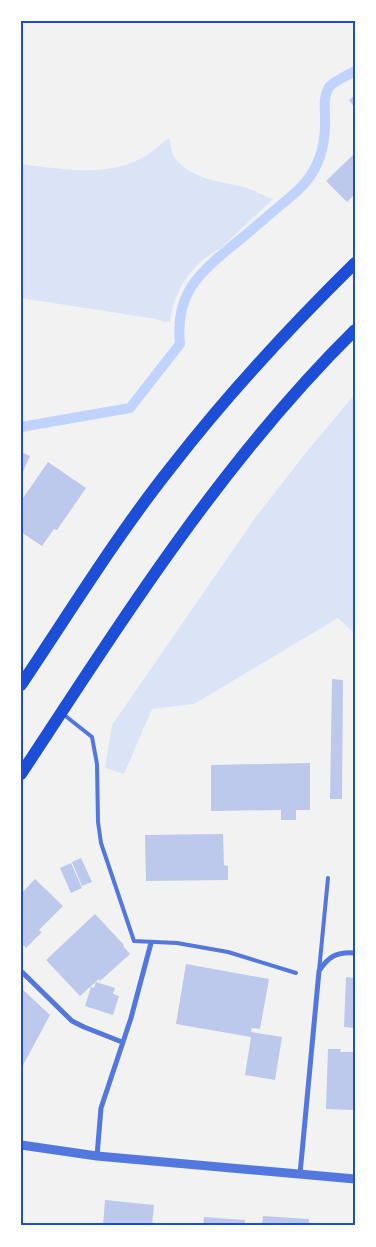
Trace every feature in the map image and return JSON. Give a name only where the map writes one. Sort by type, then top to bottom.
[{"type":"main road","points":[[21,685],[116,544],[171,467],[267,354],[355,263]]},
{"type":"main road","points":[[21,774],[160,566],[224,478],[282,409],[355,330]]},
{"type":"street","points":[[97,1156],[101,1108],[131,1018],[151,943]]},
{"type":"street","points":[[300,1174],[319,971],[330,956],[348,952],[355,953]]},
{"type":"street","points":[[21,971],[72,1021],[84,1028],[122,1042]]},
{"type":"street","points":[[22,1146],[97,1156],[355,1179]]},
{"type":"lane","points":[[61,713],[92,737],[97,764],[98,822],[101,842],[134,941],[177,943],[228,952],[296,973]]},
{"type":"lane","points":[[319,971],[328,878]]},
{"type":"shaded area","points":[[169,138],[174,157],[180,164],[195,174],[222,183],[244,187],[273,199],[220,249],[193,270],[175,300],[170,322],[21,298],[21,164],[82,170],[112,168],[127,165],[144,157]]},
{"type":"shaded area","points":[[355,394],[355,634],[338,618],[194,704],[152,709],[124,774],[105,768],[112,725],[255,518]]},
{"type":"building","points":[[355,95],[355,108],[349,100]]},
{"type":"building","points":[[355,153],[355,194],[347,202],[326,181]]},
{"type":"building","points":[[21,452],[30,456],[21,476]]},
{"type":"building","points":[[48,462],[86,488],[57,530],[54,529],[42,546],[21,532],[21,501]]},
{"type":"building","points":[[332,679],[343,680],[342,799],[330,799]]},
{"type":"building","points":[[310,763],[310,810],[296,810],[296,820],[281,820],[281,810],[211,811],[211,765]]},
{"type":"building","points":[[223,834],[224,865],[228,866],[228,880],[146,881],[145,835]]},
{"type":"building","points":[[81,858],[92,882],[82,886],[72,862]]},
{"type":"building","points":[[71,863],[82,888],[71,893],[60,868]]},
{"type":"building","points":[[35,879],[63,906],[39,930],[42,932],[26,948],[24,945],[21,948],[21,894]]},
{"type":"building","points":[[95,914],[130,954],[80,996],[46,960]]},
{"type":"building","points":[[186,964],[269,979],[260,1029],[252,1028],[251,1032],[282,1037],[275,1080],[245,1075],[251,1037],[176,1024]]},
{"type":"building","points":[[346,977],[355,978],[355,1028],[344,1027]]},
{"type":"building","points":[[96,982],[115,988],[113,994],[119,996],[113,1015],[85,1006],[91,987],[94,988]]},
{"type":"building","points":[[21,988],[50,1015],[21,1069]]},
{"type":"building","points":[[328,1049],[341,1049],[340,1052],[355,1052],[355,1110],[326,1109]]},
{"type":"building","points":[[105,1200],[154,1205],[152,1226],[103,1226]]},
{"type":"building","points":[[263,1216],[309,1219],[309,1226],[262,1226]]},
{"type":"building","points":[[204,1217],[245,1220],[245,1226],[203,1226]]},
{"type":"waterway","points":[[21,427],[130,408],[180,344],[179,327],[181,312],[185,299],[199,277],[208,267],[296,192],[310,177],[315,169],[323,144],[327,91],[334,83],[355,71]]}]
